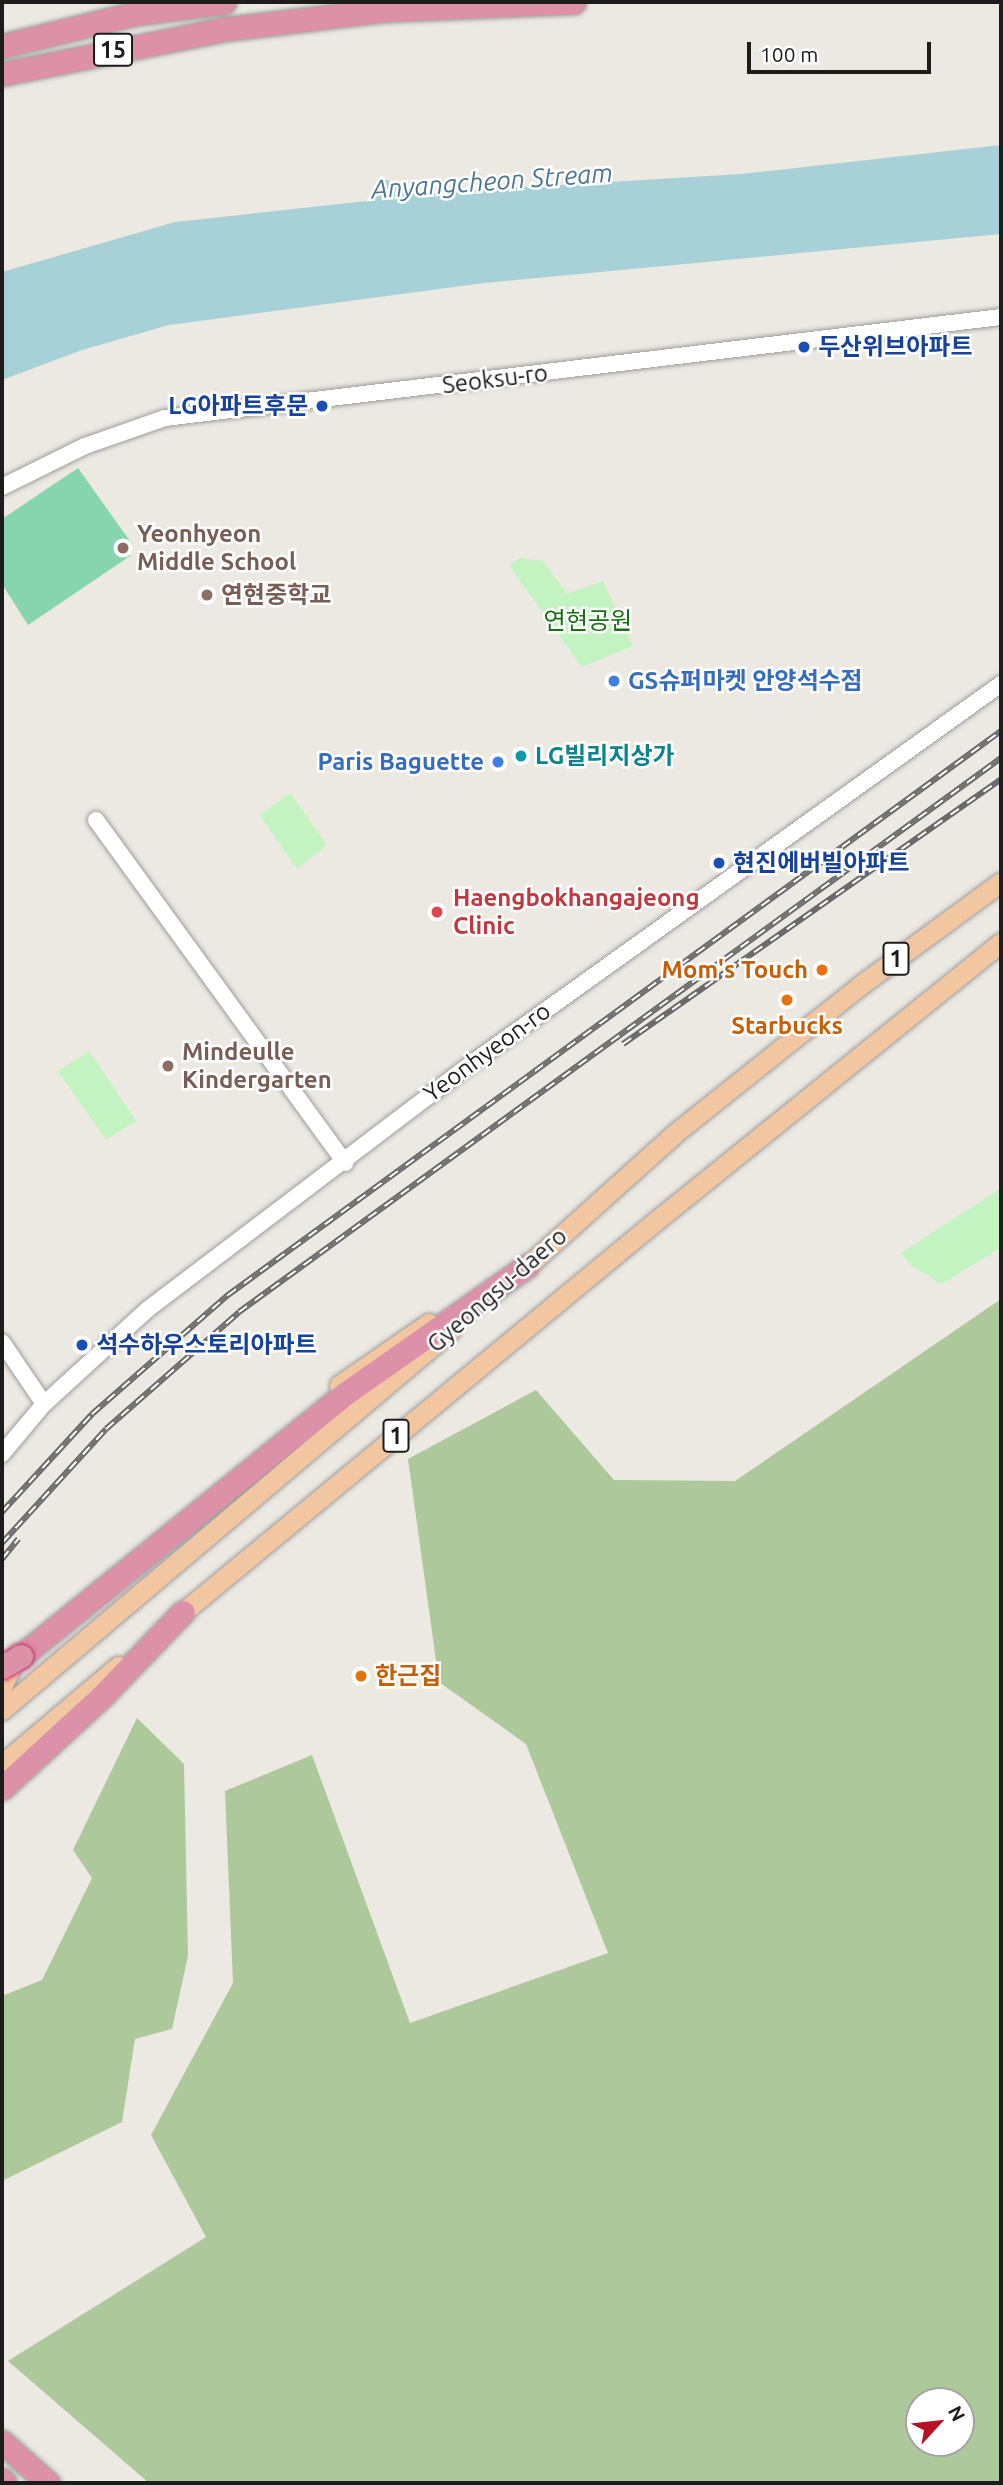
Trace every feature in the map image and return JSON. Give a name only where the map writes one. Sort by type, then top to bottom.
[{"type":"highway","name":"15","points":[[2,46],[133,14],[224,2]]},
{"type":"highway","name":"15","points":[[2,74],[225,29],[384,10],[575,2]]},
{"type":"highway","points":[[12,1662],[346,1393],[527,1266]]},
{"type":"highway","points":[[2,1788],[183,1612]]},
{"type":"highway","points":[[2,1805],[66,1728]]},
{"type":"highway","points":[[2,2434],[20,2460]]},
{"type":"highway","points":[[2,2442],[48,2483]]},
{"type":"main road","name":"Gyeongsu-daero","points":[[2,1710],[527,1266],[674,1134],[1001,881]]},
{"type":"main road","name":"Gyeongsu-daero","points":[[2,1764],[792,1110],[1001,942]]},
{"type":"main road","points":[[2,1687],[21,1648],[335,1388],[392,1345],[527,1266]]},
{"type":"street","name":"Seoksu-ro","points":[[2,487],[85,446],[165,418],[1001,317]]},
{"type":"street","name":"Yeonhyeon-ro","points":[[2,1454],[44,1404],[148,1309],[345,1163],[483,1055],[1001,684]]},
{"type":"street","points":[[96,820],[345,1163]]},
{"type":"street","points":[[2,1342],[44,1404]]},
{"type":"green space","points":[[78,468],[132,544],[130,556],[28,625],[2,584],[2,519]]},
{"type":"green space","name":"연현공원","points":[[519,558],[543,561],[567,594],[603,581],[633,646],[582,667],[509,565]]},
{"type":"green space","points":[[290,793],[327,845],[297,869],[260,815]]},
{"type":"green space","points":[[89,1051],[136,1121],[106,1140],[58,1071]]},
{"type":"green space","points":[[1001,1188],[1001,1248],[941,1284],[912,1266],[901,1253]]},
{"type":"green space","points":[[1001,1299],[1001,2483],[149,2483],[8,2361],[206,2237],[151,2135],[233,1983],[225,1791],[312,1755],[410,2023],[608,1953],[526,1744],[439,1682],[408,1459],[536,1390],[614,1480],[735,1481]]},
{"type":"green space","points":[[137,1718],[184,1764],[188,1956],[172,2029],[135,2039],[122,2122],[2,2181],[2,1996],[42,1980],[92,1878],[73,1850]]},
{"type":"water","points":[[1001,145],[1001,234],[484,283],[169,325],[82,350],[2,380],[2,272],[175,222],[367,201],[385,179],[415,194],[741,174]]},
{"type":"railway","points":[[2,1512],[92,1414],[228,1295],[1001,731]]},
{"type":"railway","points":[[2,1543],[106,1429],[239,1312],[1001,758]]},
{"type":"railway","points":[[623,1044],[1001,779]]},
{"type":"railway","points":[[2,1559],[18,1539]]},
{"type":"place","name":"두산위브아파트","points":[[804,347]]},
{"type":"place","name":"LG아파트후문","points":[[322,406]]},
{"type":"place","name":"Yeonhyeon Middle School","points":[[123,548]]},
{"type":"place","name":"연현중학교","points":[[207,595]]},
{"type":"place","name":"GS슈퍼마켓 안양석수점","points":[[614,681]]},
{"type":"place","name":"LG빌리지상가","points":[[521,756]]},
{"type":"place","name":"Paris Baguette","points":[[498,762]]},
{"type":"place","name":"현진에버빌아파트","points":[[719,863]]},
{"type":"place","name":"Haengbokhangajeong Clinic","points":[[437,912]]},
{"type":"place","name":"Mom's Touch","points":[[822,970]]},
{"type":"place","name":"Starbucks","points":[[787,1000]]},
{"type":"place","name":"Mindeulle Kindergarten","points":[[168,1066]]},
{"type":"place","name":"석수하우스토리아파트","points":[[82,1345]]},
{"type":"place","name":"한근집","points":[[361,1676]]},
{"type":"water label","name":"Anyangcheon Stream","points":[[492,181]]}]
